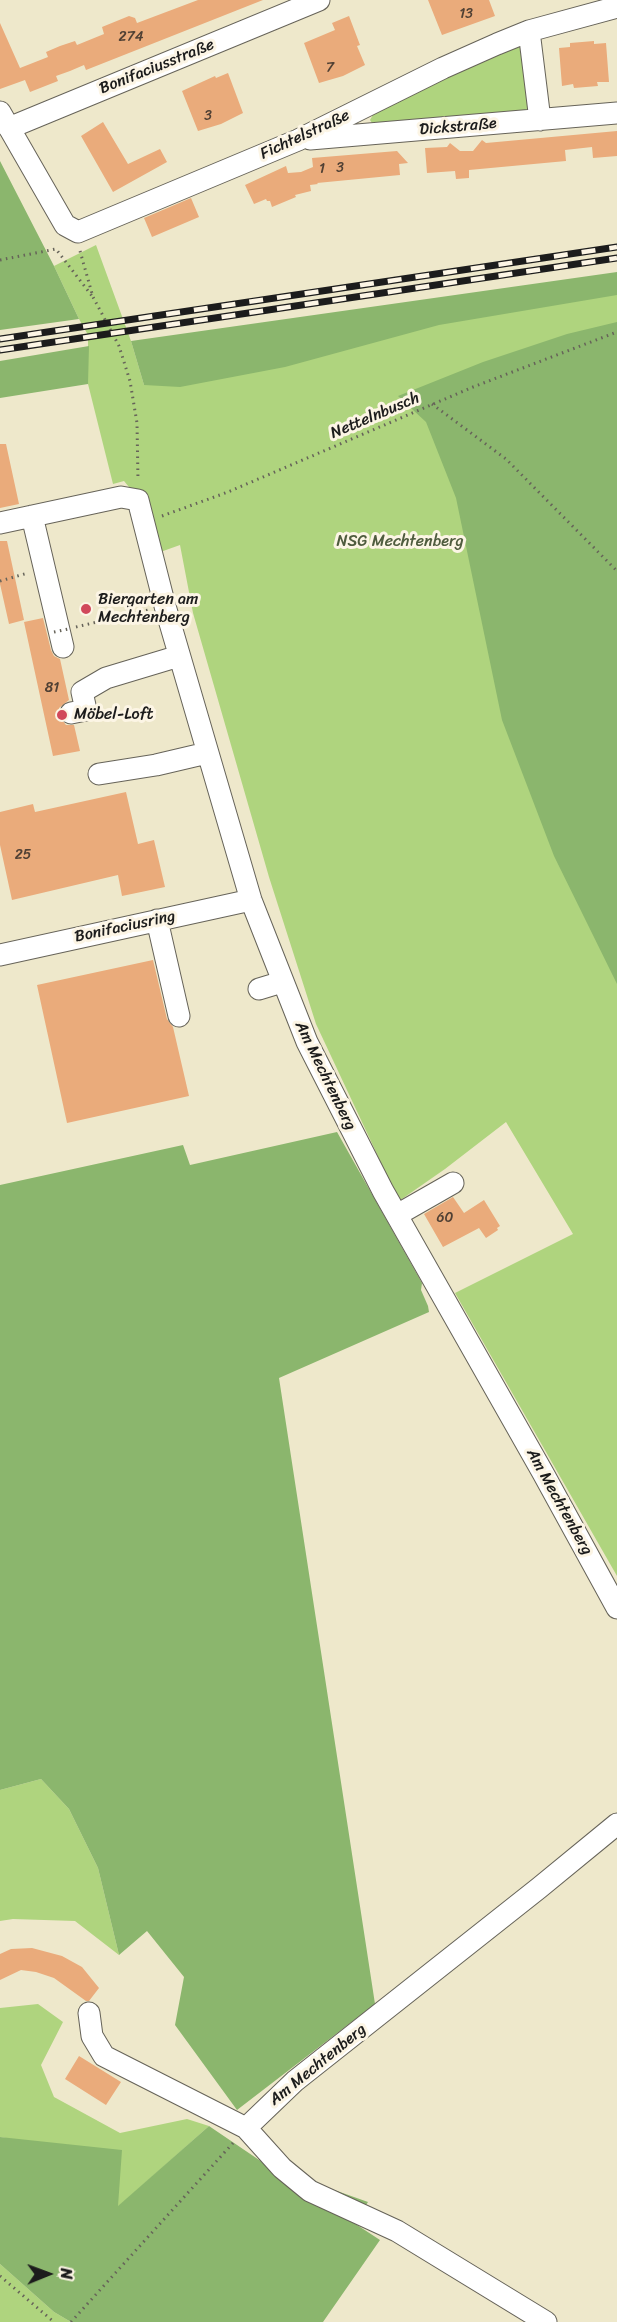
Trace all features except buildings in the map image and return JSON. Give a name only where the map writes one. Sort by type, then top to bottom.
[{"type":"street","name":"Bonifaciusstraße","points":[[78,232],[65,225],[5,120],[292,5],[319,0]]},
{"type":"street","name":"Fichtelstraße","points":[[78,232],[298,140],[443,68],[529,31],[617,8]]},
{"type":"street","points":[[529,31],[540,120]]},
{"type":"street","name":"Dickstraße","points":[[298,140],[617,113]]},
{"type":"street","points":[[0,523],[121,497],[138,500]]},
{"type":"street","name":"Am Mechtenberg","points":[[138,500],[179,656],[251,900],[307,1042],[397,1215],[617,1608]]},
{"type":"street","points":[[32,516],[62,636]]},
{"type":"street","points":[[71,713],[86,710],[82,692],[106,678],[179,656]]},
{"type":"street","points":[[99,774],[156,765],[207,753]]},
{"type":"street","name":"Bonifaciusring","points":[[0,955],[251,900]]},
{"type":"street","points":[[157,920],[179,1017]]},
{"type":"street","points":[[259,988],[282,982]]},
{"type":"street","points":[[397,1215],[453,1183]]},
{"type":"street","name":"Am Mechtenberg","points":[[246,2128],[295,2080],[530,1896],[617,1824]]},
{"type":"street","points":[[89,2013],[92,2036],[104,2056],[246,2128],[282,2168],[310,2191],[397,2231],[546,2322]]},
{"type":"path","points":[[78,232],[79,248],[93,297],[119,346],[135,402],[138,500]]},
{"type":"path","points":[[0,260],[56,249],[76,278],[93,297]]},
{"type":"path","name":"Nettelnbusch","points":[[143,520],[166,515],[228,492],[473,387],[617,332]]},
{"type":"path","points":[[432,404],[506,459],[617,571]]},
{"type":"path","points":[[0,581],[24,575],[44,566]]},
{"type":"path","points":[[62,636],[142,612]]},
{"type":"path","points":[[71,2322],[246,2128]]},
{"type":"path","points":[[0,2276],[54,2322]]},
{"type":"green space","points":[[518,45],[523,47],[528,110],[377,124],[370,120],[374,113],[462,69]]},
{"type":"green space","points":[[0,161],[54,266],[79,319],[0,330]]},
{"type":"green space","name":"NSG Mechtenberg","points":[[96,245],[131,341],[144,385],[617,286],[617,1576],[455,1293],[573,1234],[506,1122],[399,1201],[316,1024],[269,877],[193,613],[180,545],[152,555],[139,499],[124,481],[113,484],[88,384],[88,335],[54,266]]},
{"type":"green space","points":[[617,272],[617,295],[439,325],[285,367],[180,387],[144,385],[131,341]]},
{"type":"green space","points":[[617,322],[617,984],[554,856],[502,720],[456,498],[426,422],[398,396],[483,362],[567,334]]},
{"type":"green space","points":[[89,346],[88,384],[0,398],[0,361]]},
{"type":"green space","points":[[337,1132],[422,1283],[421,1290],[429,1312],[279,1378],[375,2004],[237,2110],[175,2025],[184,1977],[147,1931],[119,1955],[98,1868],[69,1809],[41,1779],[0,1790],[0,1185],[183,1145],[190,1165]]},
{"type":"green space","points":[[41,1779],[69,1809],[98,1868],[119,1955],[75,1921],[13,1919],[0,1921],[0,1790]]},
{"type":"green space","points":[[38,2004],[63,2022],[41,2065],[54,2097],[120,2133],[187,2119],[209,2126],[118,2207],[29,2142],[0,2137],[0,2008]]},
{"type":"green space","points":[[209,2126],[296,2185],[306,2180],[368,2202],[354,2223],[380,2240],[323,2322],[71,2322],[54,2312],[0,2264],[0,2137],[122,2150],[118,2206]]},
{"type":"green space","points":[[0,2264],[54,2312],[71,2322],[0,2322]]},
{"type":"railway","points":[[0,339],[617,247]]},
{"type":"railway","points":[[0,350],[617,258]]},
{"type":"place","name":"Biergarten am Mechtenberg","points":[[86,609]]},
{"type":"place","name":"Möbel-Loft","points":[[62,715]]}]
